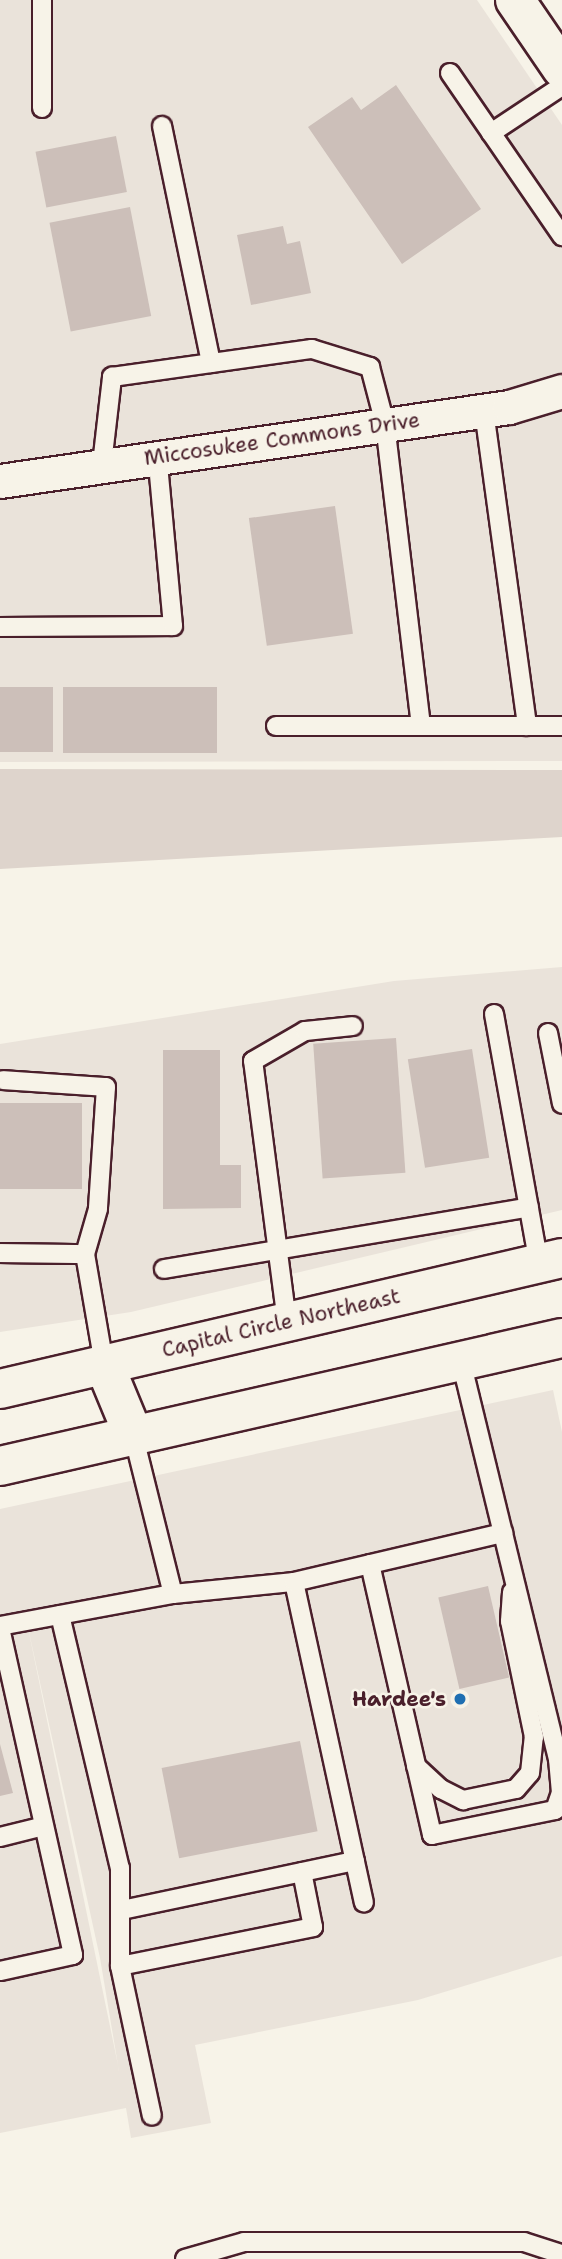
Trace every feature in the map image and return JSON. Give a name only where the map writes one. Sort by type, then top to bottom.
[{"type":"main road","points":[[515,0],[562,68]]},
{"type":"main road","name":"Capital Circle Northeast","points":[[0,1388],[551,1261]]},
{"type":"main road","points":[[0,1465],[562,1338]]},
{"type":"main road","points":[[104,1364],[133,1434]]},
{"type":"street","name":"Miccosukee Commons Drive","points":[[0,481],[157,455],[484,411],[562,391]]},
{"type":"lane","points":[[42,0],[42,108]]},
{"type":"lane","points":[[450,73],[562,236]]},
{"type":"lane","points":[[491,133],[562,86]]},
{"type":"lane","points":[[162,126],[211,363]]},
{"type":"lane","points":[[102,464],[112,377],[312,349],[340,354],[370,367],[385,424],[421,726]]},
{"type":"lane","points":[[484,411],[527,726]]},
{"type":"lane","points":[[0,627],[173,626],[157,455]]},
{"type":"lane","points":[[276,726],[562,726]]},
{"type":"lane","points":[[494,1014],[529,1207],[551,1261]]},
{"type":"lane","points":[[287,1322],[253,1061],[305,1031],[353,1026]]},
{"type":"lane","points":[[548,1033],[562,1104]]},
{"type":"lane","points":[[3,1080],[106,1087],[98,1209],[85,1254],[104,1364]]},
{"type":"lane","points":[[164,1269],[529,1207]]},
{"type":"lane","points":[[0,1253],[85,1254]]},
{"type":"lane","points":[[370,1564],[432,1835],[555,1810],[561,1793],[558,1759],[461,1361]]},
{"type":"lane","points":[[133,1434],[173,1594]]},
{"type":"lane","points":[[0,1971],[73,1955],[0,1627],[173,1594],[294,1581],[503,1533]]},
{"type":"lane","points":[[416,1766],[441,1789],[463,1800],[516,1789],[530,1773],[534,1737],[510,1621],[513,1575]]},
{"type":"lane","points":[[294,1581],[363,1902]]},
{"type":"lane","points":[[60,1615],[120,1868],[120,1966],[152,2116]]},
{"type":"lane","points":[[0,1837],[44,1826]]},
{"type":"lane","points":[[122,1910],[355,1861]]},
{"type":"lane","points":[[120,1966],[313,1927],[302,1872]]},
{"type":"lane","points":[[185,2259],[244,2242],[402,2250],[524,2242],[562,2254]]},
{"type":"shaded area","points":[[0,0],[477,0],[562,125],[562,761],[0,762]]},
{"type":"shaded area","points":[[0,769],[562,770],[562,837],[0,869]]},
{"type":"shaded area","points":[[562,967],[562,1210],[131,1312],[0,1332],[0,1044],[394,981]]},
{"type":"shaded area","points":[[553,1390],[562,1432],[562,1956],[418,2000],[195,2045],[211,2123],[131,2138],[126,2108],[0,2133],[0,1509]],"holes":[[[27,1623],[100,1958],[118,2066]]]},
{"type":"building","points":[[396,85],[481,209],[402,264],[308,127],[352,97],[361,110]]},
{"type":"building","points":[[116,136],[127,192],[46,208],[36,152]]},
{"type":"building","points":[[130,207],[151,316],[71,332],[50,223]]},
{"type":"building","points":[[283,226],[287,244],[300,241],[311,293],[251,305],[237,235]]},
{"type":"building","points":[[335,506],[353,634],[267,646],[249,518]]},
{"type":"building","points":[[0,687],[53,687],[53,752],[0,752]]},
{"type":"building","points":[[63,687],[217,687],[217,753],[63,753]]},
{"type":"building","points":[[396,1038],[405,1173],[323,1178],[313,1044]]},
{"type":"building","points":[[472,1049],[489,1158],[425,1168],[408,1059]]},
{"type":"building","points":[[163,1050],[220,1050],[220,1165],[241,1165],[241,1208],[163,1209]]},
{"type":"building","points":[[0,1103],[82,1103],[82,1189],[0,1189]]},
{"type":"building","points":[[488,1586],[509,1678],[459,1689],[438,1597]]},
{"type":"building","points":[[300,1741],[318,1831],[179,1858],[162,1768]]},
{"type":"building","points":[[0,1744],[13,1793],[0,1796]]},
{"type":"place","name":"Hardee's","points":[[460,1699]]}]
